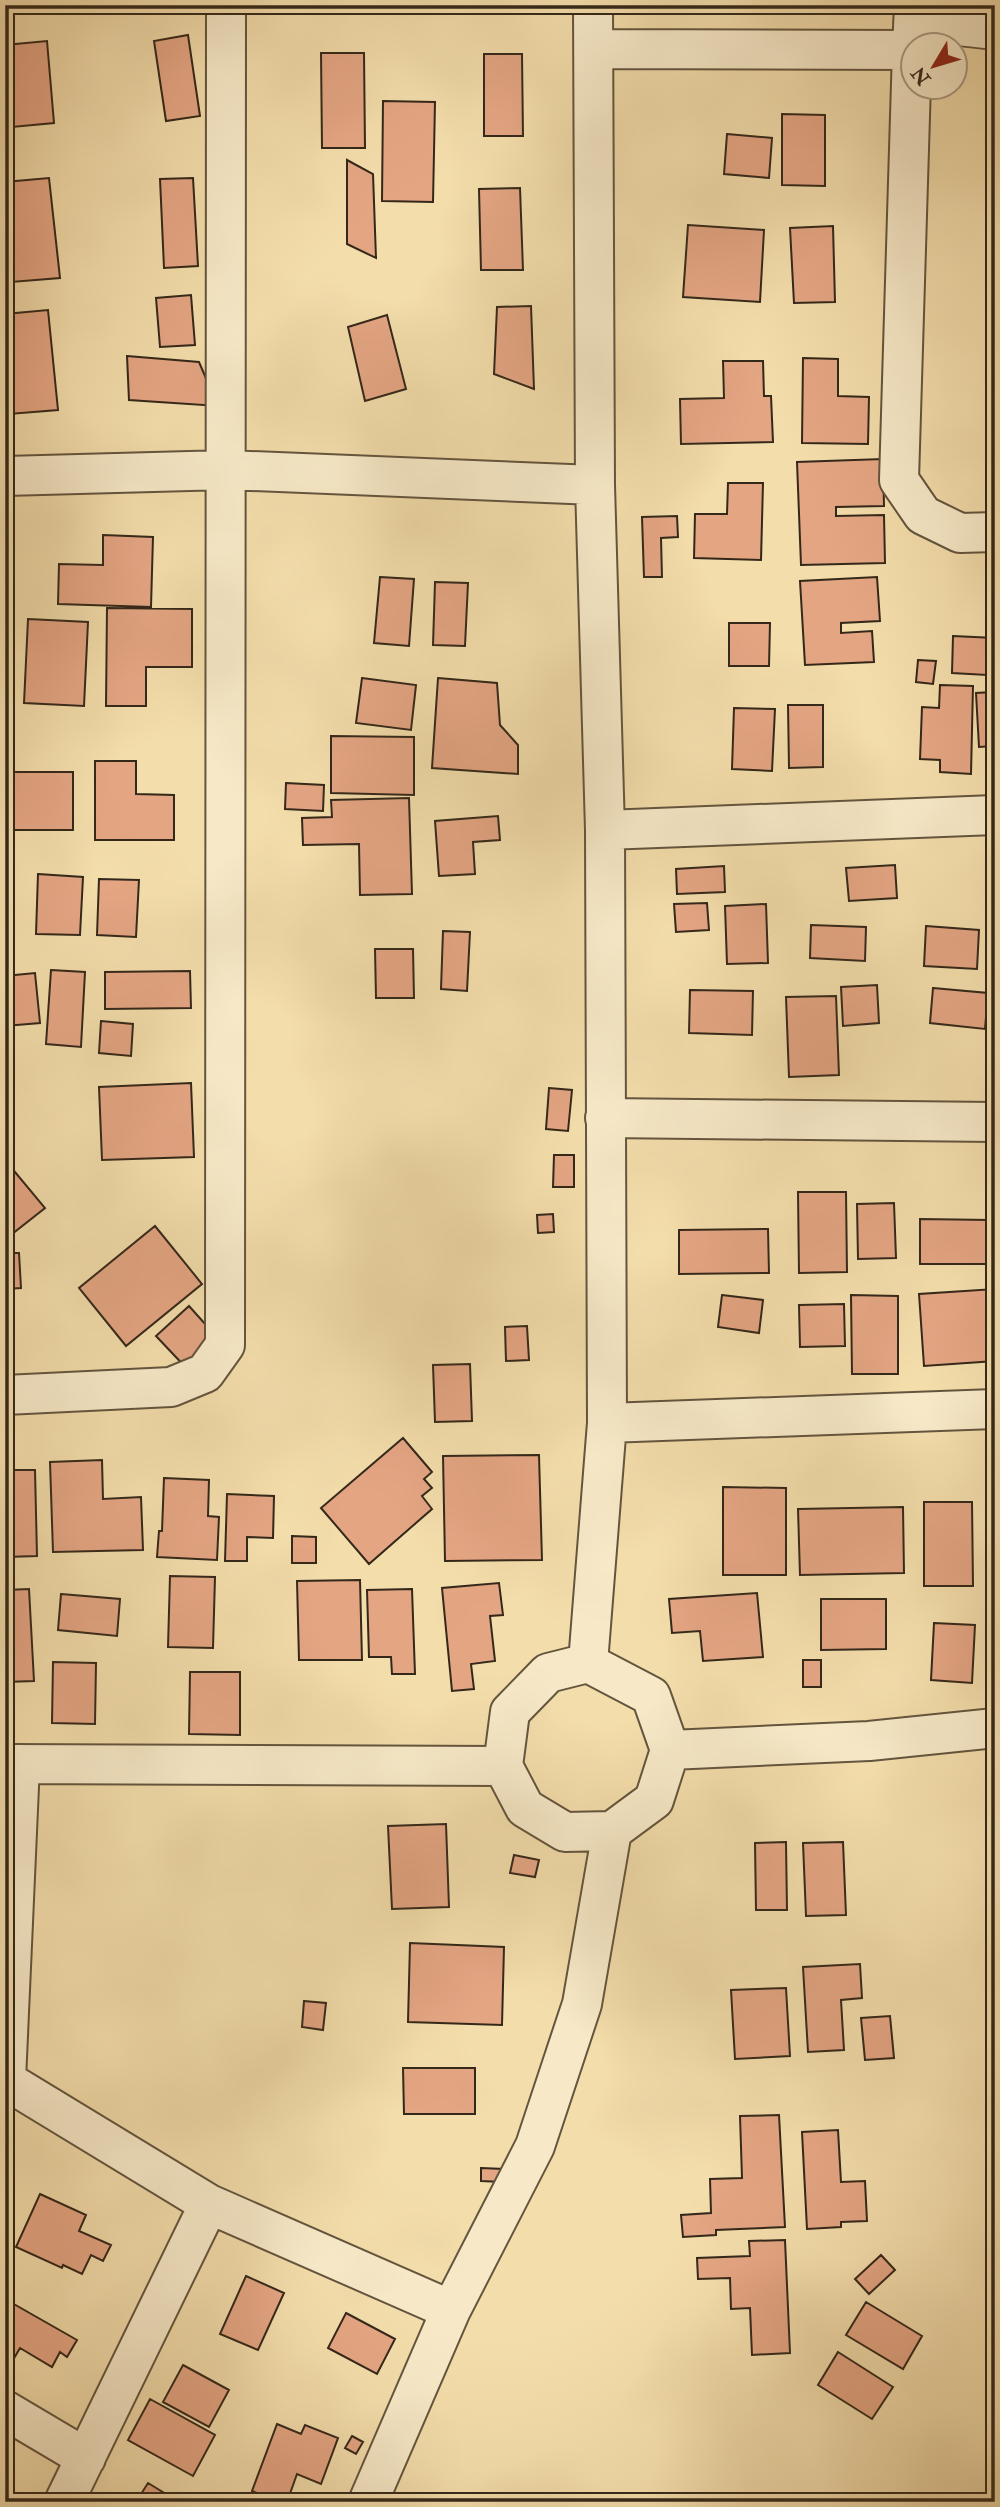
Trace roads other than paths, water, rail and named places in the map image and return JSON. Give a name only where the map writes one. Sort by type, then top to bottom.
[{"type":"street","points":[[5,1395],[171,1387],[205,1373],[225,1345],[226,5]]},
{"type":"street","points":[[588,1663],[607,1423],[605,830],[595,485],[593,5]]},
{"type":"street","points":[[594,49],[913,26],[995,30]]},
{"type":"street","points":[[913,26],[899,480],[923,515],[960,533],[995,532]]},
{"type":"street","points":[[5,476],[227,470],[595,485]]},
{"type":"street","points":[[605,830],[995,815]]},
{"type":"street","points":[[605,1118],[995,1122]]},
{"type":"street","points":[[607,1423],[995,1409]]},
{"type":"street","points":[[588,1663],[651,1696],[670,1750],[654,1800],[612,1830],[565,1832],[525,1808],[503,1766],[510,1712],[548,1673],[588,1663]]},
{"type":"street","points":[[670,1750],[869,1741],[995,1728]]},
{"type":"street","points":[[451,2310],[209,2204],[6,2080],[13,1764],[503,1766]]},
{"type":"street","points":[[368,2502],[451,2310],[535,2146],[582,2004],[612,1830]]},
{"type":"street","points":[[64,2502],[209,2204]]},
{"type":"street","points":[[5,2410],[86,2458]]}]
